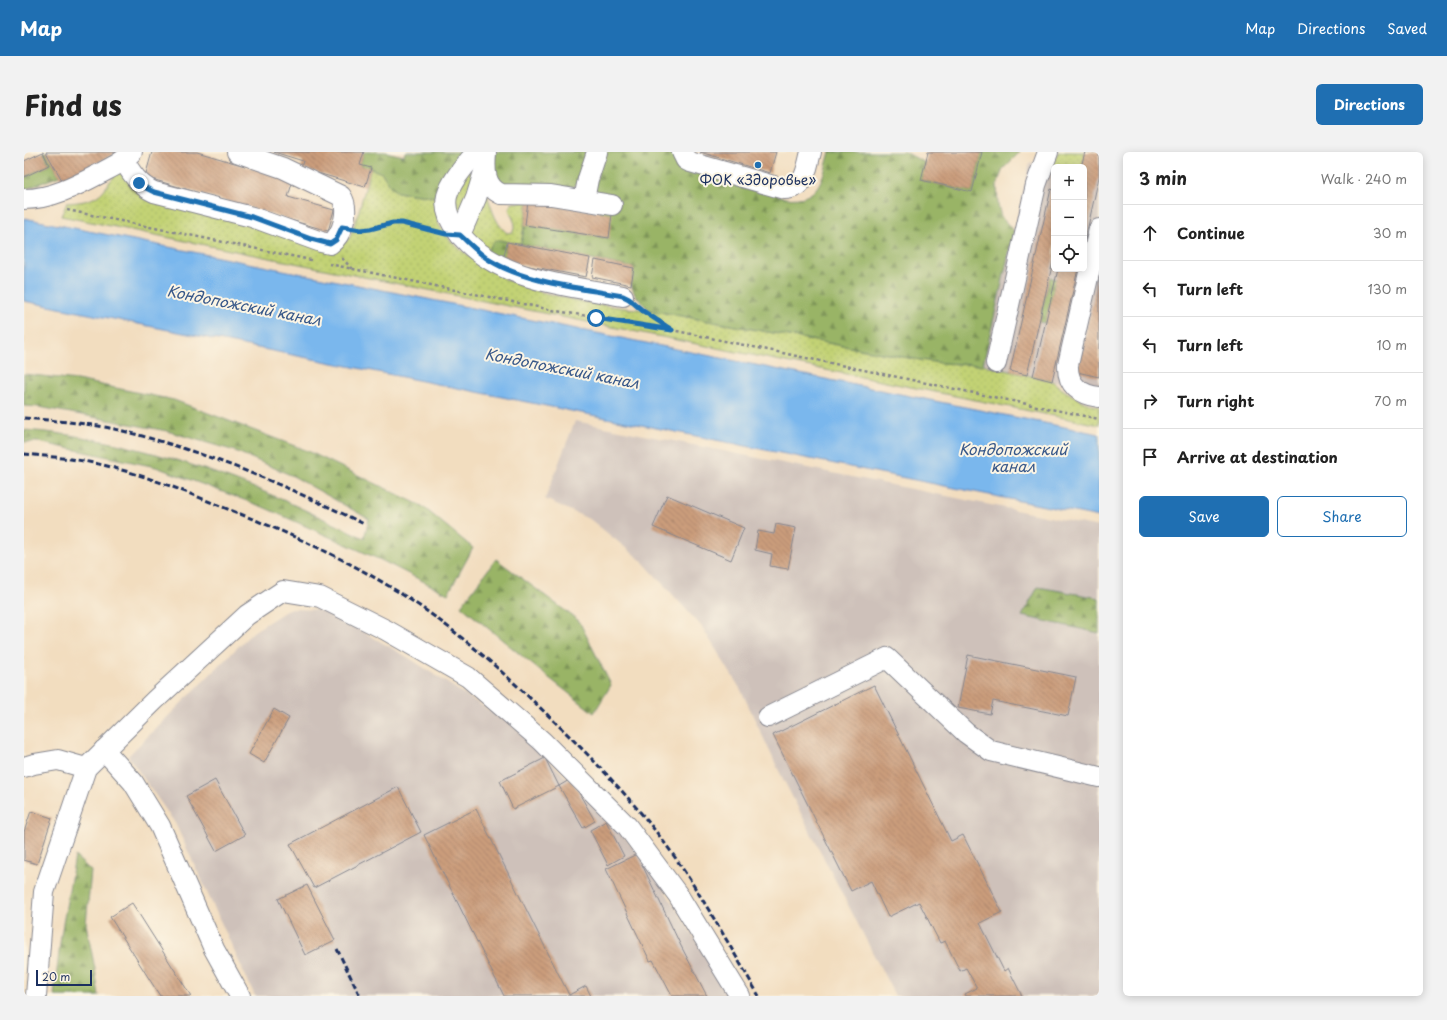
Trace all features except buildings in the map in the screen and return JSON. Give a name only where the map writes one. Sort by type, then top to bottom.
[{"type":"street","points":[[476,152],[454,181],[447,196],[447,212],[454,227],[460,235],[480,254],[491,261],[516,272],[545,281],[623,296]]},
{"type":"street","points":[[460,235],[476,198],[484,172],[486,152]]},
{"type":"street","points":[[584,200],[588,179],[598,152]]},
{"type":"street","points":[[682,152],[686,160],[690,162],[784,189],[792,189],[798,186],[803,179],[811,152]]},
{"type":"street","points":[[996,363],[1036,185],[1048,152]]},
{"type":"street","points":[[24,199],[43,197],[66,190],[128,156],[139,183],[154,192],[252,217],[311,239],[330,244],[336,240],[342,227],[345,207],[344,200],[341,196],[283,168],[249,154]]},
{"type":"street","points":[[484,172],[492,188],[501,194],[538,194],[612,205]]},
{"type":"street","points":[[1099,229],[1068,365],[1069,378],[1077,389],[1088,395],[1099,397]]},
{"type":"street","points":[[36,996],[44,892],[86,768],[247,615],[283,591],[320,597],[386,630],[468,678],[542,740],[627,826],[678,895],[740,996]]},
{"type":"street","points":[[768,717],[887,658],[966,733],[991,751],[1099,777]]},
{"type":"street","points":[[104,750],[133,782],[160,826],[214,949],[240,996]]},
{"type":"street","points":[[24,767],[58,760],[86,768]]},
{"type":"path","points":[[60,209],[316,261]]},
{"type":"path","points":[[342,227],[361,230],[393,223],[402,223],[446,234],[460,235]]},
{"type":"path","points":[[322,263],[557,311],[672,330],[1099,419]]},
{"type":"path","points":[[623,296],[672,330]]},
{"type":"shaded area","points":[[1085,152],[1099,152],[1099,391],[983,365],[1030,162],[1051,168],[1051,272],[1087,272],[1087,164],[1082,164]]},
{"type":"shaded area","points":[[575,421],[1099,527],[1099,996],[895,996],[779,771],[741,690],[702,627],[642,561],[591,520],[545,499]]},
{"type":"shaded area","points":[[289,609],[325,610],[409,658],[519,730],[622,834],[651,869],[731,996],[255,996],[175,823],[128,756],[253,632]]},
{"type":"green space","points":[[44,152],[46,152],[59,176],[24,190],[24,177],[49,165]]},
{"type":"green space","points":[[364,152],[385,152],[404,156],[405,152],[466,152],[435,197],[397,192],[390,186],[382,173],[360,165]]},
{"type":"green space","points":[[480,152],[459,227],[452,196]]},
{"type":"green space","points":[[495,152],[586,152],[577,183],[572,188],[563,188],[497,184],[493,167]]},
{"type":"green space","points":[[605,152],[674,152],[785,198],[797,198],[806,196],[818,187],[825,171],[830,152],[905,152],[925,163],[921,180],[972,192],[982,152],[1020,152],[1003,169],[997,184],[998,205],[1001,217],[1014,231],[983,365],[941,363],[914,359],[649,310],[635,295],[631,285],[634,268],[521,244],[525,225],[609,238],[593,192]]},
{"type":"green space","points":[[1058,152],[1085,152],[1082,164],[1052,163]]},
{"type":"green space","points":[[371,168],[382,173],[390,186],[397,192],[435,197],[439,225],[450,240],[462,251],[499,273],[504,279],[532,290],[583,302],[649,310],[914,359],[941,363],[983,365],[1052,381],[1065,391],[1084,402],[1099,407],[1099,425],[61,216],[67,203],[94,198],[102,192],[117,172],[343,244],[350,237]]},
{"type":"green space","points":[[484,187],[495,218],[502,229],[507,233],[513,232],[515,224],[509,209],[512,203],[528,201],[521,244],[499,240],[493,242],[487,252],[471,232]]},
{"type":"green space","points":[[499,240],[507,242],[503,261],[487,252],[493,242]]},
{"type":"green space","points":[[1050,277],[1056,279],[1045,323],[1039,322]]},
{"type":"green space","points":[[24,374],[77,380],[174,400],[308,451],[422,506],[473,548],[448,594],[383,561],[263,507],[156,467],[38,442],[24,442],[24,430],[86,438],[148,452],[208,470],[238,481],[304,509],[364,538],[369,519],[293,476],[235,451],[167,431],[39,407],[24,406]]},
{"type":"green space","points":[[496,559],[579,621],[611,685],[594,713],[461,606]]},
{"type":"green space","points":[[1038,587],[1099,598],[1099,633],[1022,616]]},
{"type":"green space","points":[[75,856],[91,871],[86,924],[99,996],[54,996],[61,935]]},
{"type":"water","name":"Кондопожский канал","points":[[24,218],[1099,434],[1099,517],[24,301]]},
{"type":"railway","points":[[24,418],[99,426],[154,439],[216,460],[276,483],[364,524]]},
{"type":"railway","points":[[24,454],[95,463],[132,473],[188,493],[280,530],[352,565],[399,592],[439,620],[492,663],[558,725],[618,787],[646,819],[684,870],[759,996]]},
{"type":"railway","points":[[337,949],[360,996]]},
{"type":"place","name":"ФОК «Здоровье»","points":[[758,165]]},
{"type":"route","points":[[139,183],[154,192],[252,217],[311,239],[330,244],[336,240],[342,227],[361,230],[393,223],[402,223],[446,234],[460,235],[480,254],[502,267],[545,281],[623,296],[672,330],[596,318]]}]
